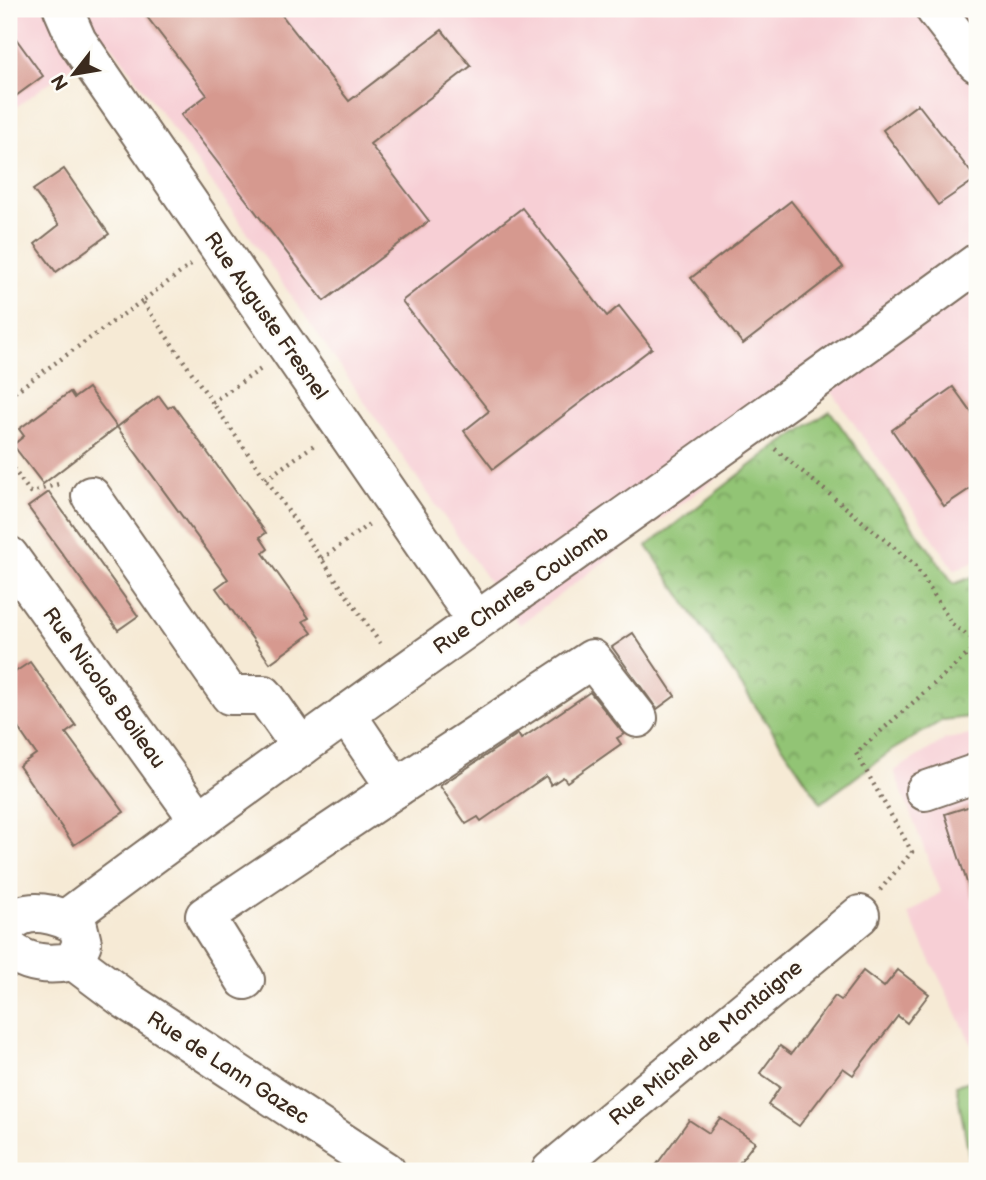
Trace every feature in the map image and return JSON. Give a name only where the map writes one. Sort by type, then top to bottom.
[{"type":"street","name":"Rue Auguste Fresnel","points":[[63,9],[77,41],[476,620]]},
{"type":"street","points":[[935,9],[977,63]]},
{"type":"street","name":"Rue Charles Coulomb","points":[[66,919],[476,620],[750,429],[977,264]]},
{"type":"street","points":[[91,496],[230,695],[264,695],[301,747]]},
{"type":"street","name":"Rue Nicolas Boileau","points":[[9,556],[199,820]]},
{"type":"street","points":[[245,980],[205,916],[396,788],[592,659],[638,718]]},
{"type":"street","points":[[346,714],[396,788]]},
{"type":"street","points":[[925,791],[977,773]]},
{"type":"street","points":[[24,913],[57,914],[66,919],[78,926],[82,943],[74,961],[52,965],[11,940],[24,913]]},
{"type":"street","name":"Rue Michel de Montaigne","points":[[551,1171],[860,915]]},
{"type":"street","name":"Rue de Lann Gazec","points":[[74,961],[125,1000],[386,1171]]},
{"type":"path","points":[[9,396],[217,245]]},
{"type":"path","points":[[142,301],[402,674]]},
{"type":"path","points":[[212,402],[289,349]]},
{"type":"path","points":[[266,479],[342,425]]},
{"type":"path","points":[[750,429],[915,565],[952,624],[977,642]]},
{"type":"path","points":[[9,463],[30,492],[59,484],[91,496]]},
{"type":"path","points":[[322,559],[396,505]]},
{"type":"shaded area","points":[[9,9],[977,9],[977,560],[955,570],[832,392],[519,625],[233,212],[108,40],[9,112]]},
{"type":"shaded area","points":[[977,734],[977,1055],[908,914],[941,892],[894,771],[946,739]]},
{"type":"green space","points":[[830,411],[954,584],[977,575],[977,716],[943,720],[891,751],[821,803],[647,546],[767,453]]},
{"type":"green space","points":[[977,1079],[977,1171],[972,1171],[956,1085]]},
{"type":"building","points":[[141,9],[277,9],[349,101],[442,30],[471,66],[370,144],[429,221],[324,301],[181,115],[207,95]]},
{"type":"building","points":[[9,29],[43,76],[9,101]]},
{"type":"building","points":[[918,104],[976,179],[938,205],[883,130]]},
{"type":"building","points":[[64,169],[109,234],[56,272],[35,244],[59,225],[33,190]]},
{"type":"building","points":[[791,201],[843,267],[743,344],[691,278]]},
{"type":"building","points":[[522,208],[607,316],[619,306],[652,348],[493,469],[464,431],[489,411],[402,301]]},
{"type":"building","points":[[953,387],[977,420],[977,484],[944,506],[892,430]]},
{"type":"building","points":[[88,388],[117,427],[43,484],[13,445],[24,436],[19,429],[70,392],[74,398]]},
{"type":"building","points":[[159,396],[168,408],[173,405],[266,533],[260,537],[268,549],[263,553],[309,618],[303,621],[312,633],[270,663],[216,588],[228,579],[117,427]]},
{"type":"building","points":[[49,492],[138,616],[118,630],[28,507]]},
{"type":"building","points":[[633,633],[675,696],[657,709],[612,647]]},
{"type":"building","points":[[30,662],[76,726],[66,733],[124,812],[74,845],[19,766],[36,754],[9,715],[9,676]]},
{"type":"building","points":[[590,692],[624,734],[617,738],[621,744],[567,782],[563,777],[551,785],[546,776],[481,821],[478,817],[466,824],[440,786],[518,734],[521,739]]},
{"type":"building","points":[[977,804],[977,898],[972,898],[945,814]]},
{"type":"building","points":[[898,970],[929,994],[907,1023],[898,1016],[853,1075],[843,1068],[799,1126],[768,1105],[780,1087],[760,1073],[780,1046],[791,1054],[835,996],[841,1000],[863,971],[884,987]]},
{"type":"building","points":[[720,1118],[755,1142],[733,1171],[652,1171],[689,1120],[709,1133]]}]
